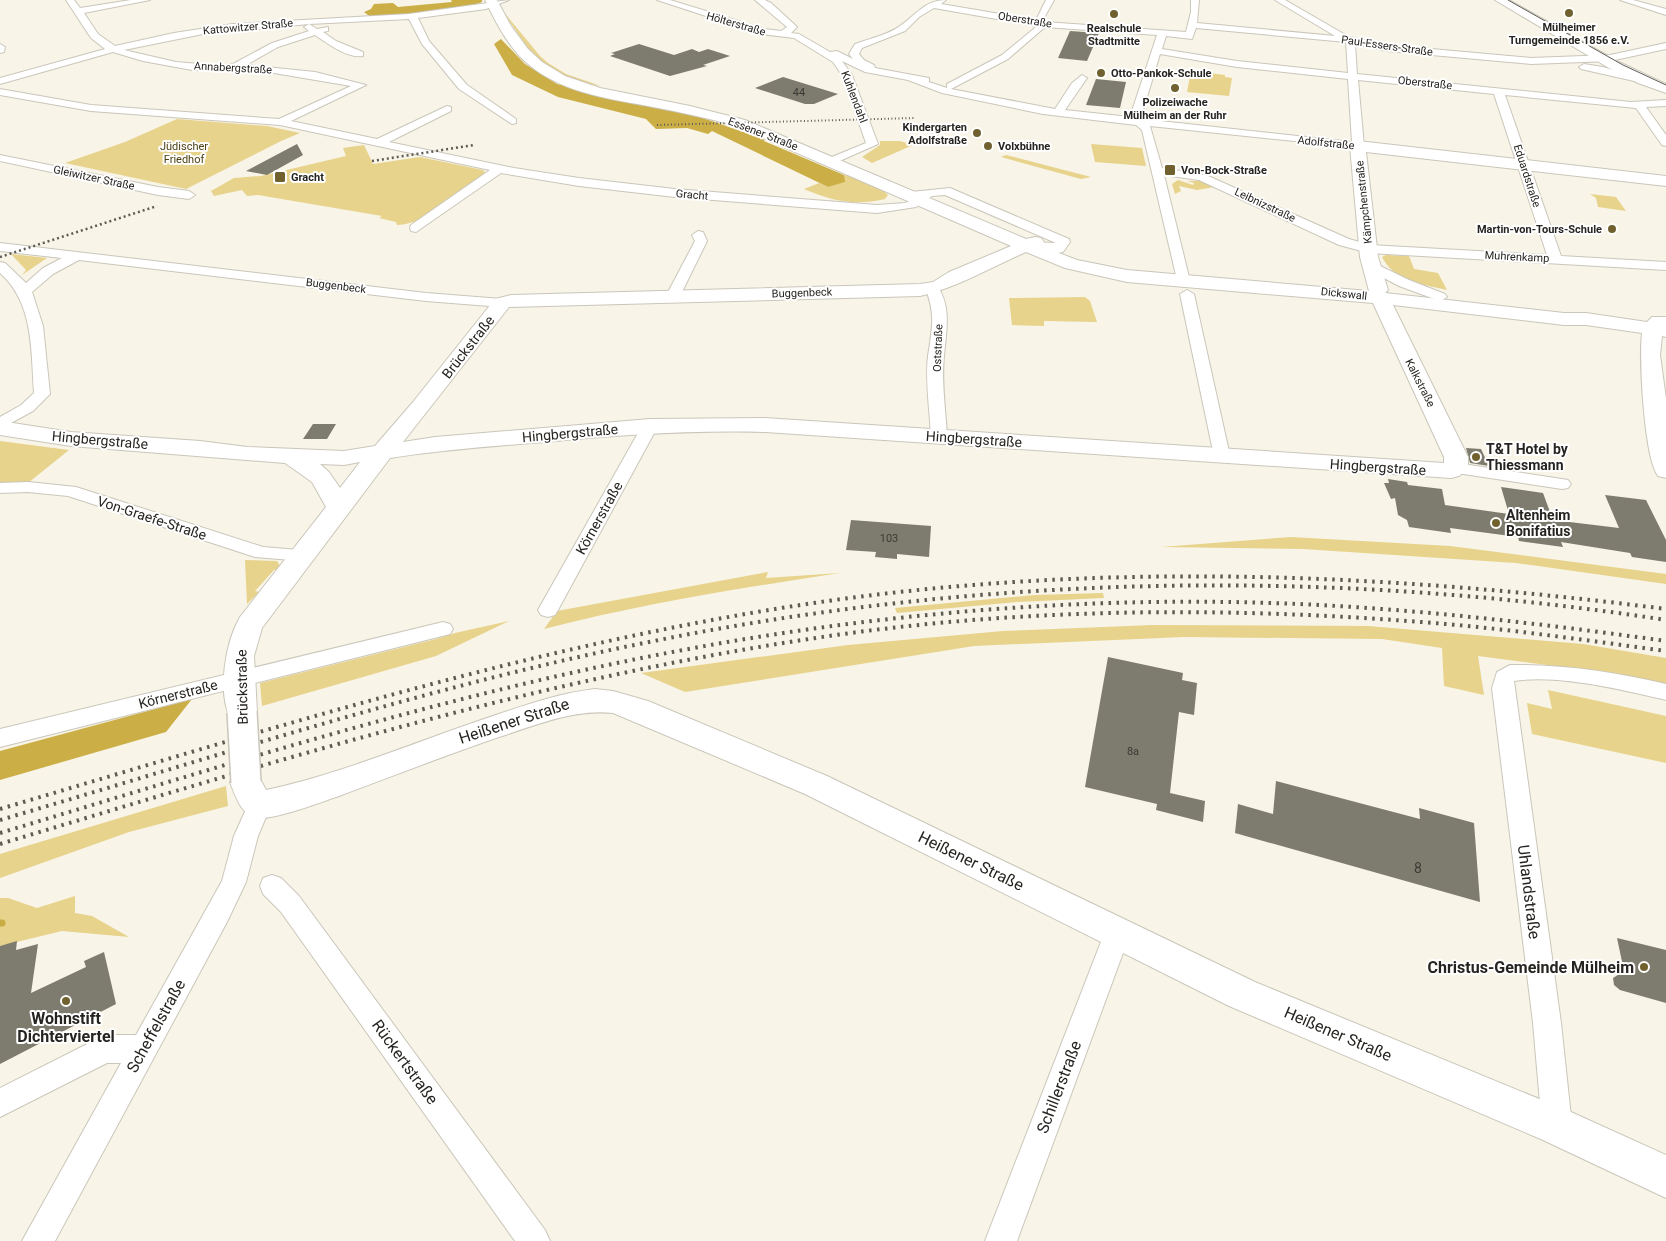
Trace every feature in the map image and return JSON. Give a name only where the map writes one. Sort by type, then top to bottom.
[{"type":"street","name":"Annabergstraße","points":[[70,0],[80,11],[96,37],[112,48],[176,64],[217,69],[236,67],[298,73],[361,85],[280,122]]},
{"type":"street","points":[[80,11],[146,0]]},
{"type":"street","name":"Hölterstraße","points":[[661,0],[674,6],[764,32],[784,34]]},
{"type":"street","points":[[674,6],[692,0]]},
{"type":"street","points":[[759,0],[783,17],[792,27],[784,34]]},
{"type":"street","points":[[892,74],[866,65],[856,58],[855,49],[862,43],[902,29],[931,5],[942,0]]},
{"type":"street","points":[[951,86],[1006,57],[1040,28],[1042,24],[1040,18],[1050,0]]},
{"type":"street","points":[[1184,54],[1195,0]]},
{"type":"street","points":[[1279,0],[1350,40]]},
{"type":"street","points":[[1501,0],[1602,58],[1643,80],[1666,89]]},
{"type":"street","points":[[1518,0],[1666,80]]},
{"type":"street","points":[[1624,0],[1666,12]]},
{"type":"street","points":[[498,1],[513,15]]},
{"type":"street","name":"Kattowitzer Straße","points":[[0,81],[112,48],[209,30],[298,22],[353,21],[412,15],[498,1]]},
{"type":"street","name":"Essener Straße","points":[[498,1],[528,56],[535,64],[560,79],[597,91],[702,112],[740,123],[838,159]]},
{"type":"street","name":"Oberstraße","points":[[931,5],[1042,24],[1162,33],[1190,31]]},
{"type":"street","points":[[412,15],[425,42],[463,87],[512,121]]},
{"type":"street","points":[[236,67],[275,45],[353,21]]},
{"type":"street","points":[[298,22],[316,31],[333,43],[360,54]]},
{"type":"street","name":"Paul-Essers-Straße","points":[[1190,31],[1257,32],[1350,40],[1387,48],[1510,59],[1602,58],[1666,46]]},
{"type":"street","points":[[1162,33],[1135,118],[1148,129],[1152,151],[1159,171],[1222,456]]},
{"type":"street","name":"Kuhlendahl","points":[[784,34],[804,40],[836,60],[844,68],[872,144],[838,159]]},
{"type":"street","name":"Kämpchenstraße","points":[[1350,40],[1358,146],[1370,258],[1379,294]]},
{"type":"street","name":"Adolfstraße","points":[[819,49],[829,50],[862,68],[892,74],[942,90],[1057,113],[1666,181]]},
{"type":"street","name":"Oberstraße","points":[[1157,52],[1184,54],[1237,64],[1640,106],[1666,102]]},
{"type":"street","name":"Essener Straße","points":[[543,53],[552,62],[567,71],[592,81],[624,91],[739,115],[920,197],[1032,244],[1058,249],[1064,242],[946,191],[920,197]]},
{"type":"street","name":"Paul-Essers-Straße","points":[[1548,60],[1600,69],[1643,80]]},
{"type":"street","points":[[1057,113],[1067,102],[1077,82],[1082,78]]},
{"type":"street","name":"Adolfstraße","points":[[913,80],[951,86],[987,98]]},
{"type":"street","name":"Gracht","points":[[0,92],[108,110],[280,122],[499,169],[626,188],[857,207],[893,208],[920,197]]},
{"type":"street","name":"Eduardstraße","points":[[1499,92],[1555,260]]},
{"type":"street","points":[[1640,106],[1666,143]]},
{"type":"street","points":[[378,143],[447,109]]},
{"type":"street","name":"Gleiwitzer Straße","points":[[0,158],[158,191],[189,195]]},
{"type":"street","points":[[416,228],[499,169]]},
{"type":"street","name":"Leibnizstraße","points":[[1159,171],[1202,177],[1344,242],[1370,258]]},
{"type":"street","points":[[673,296],[698,250],[701,241],[698,235]]},
{"type":"street","points":[[932,288],[1032,244]]},
{"type":"street","name":"Dickswall","points":[[1032,244],[1065,262],[1096,270],[1184,283],[1440,297],[1662,326]]},
{"type":"street","name":"Buggenbeck","points":[[0,247],[426,297],[502,303],[511,301],[932,288]]},
{"type":"street","name":"Dickswall","points":[[1058,249],[1184,283]]},
{"type":"street","points":[[21,288],[60,254]]},
{"type":"street","points":[[21,288],[48,271],[78,256]]},
{"type":"street","points":[[1370,258],[1387,275],[1440,297]]},
{"type":"street","name":"Muhrenkamp","points":[[1370,258],[1555,260],[1666,266]]},
{"type":"street","points":[[0,266],[21,288],[36,330],[42,394],[27,408],[0,426]]},
{"type":"street","name":"Oststraße","points":[[932,288],[939,301],[940,343],[936,356],[939,437]]},
{"type":"street","name":"Dickswall","points":[[1379,294],[1564,319],[1586,319],[1662,326]]},
{"type":"street","name":"Kalkstraße","points":[[1379,294],[1442,425],[1456,457],[1456,468]]},
{"type":"street","name":"Brückstraße","points":[[253,794],[242,712],[240,650],[242,637],[338,507],[421,408],[502,303]]},
{"type":"street","points":[[1564,319],[1619,332],[1634,339],[1650,355]]},
{"type":"street","points":[[1662,326],[1650,355],[1665,462]]},
{"type":"street","name":"Hingbergstraße","points":[[0,426],[71,439],[200,448],[247,454],[344,458],[384,450],[650,426],[765,425],[1440,472],[1451,471],[1456,468],[1481,474],[1525,476],[1562,484]]},
{"type":"street","name":"Körnerstraße","points":[[548,610],[650,426]]},
{"type":"street","name":"Hingbergstraße","points":[[200,448],[279,447],[384,450]]},
{"type":"street","points":[[291,456],[320,474],[326,481],[338,507]]},
{"type":"street","name":"Von-Graefe-Straße","points":[[0,488],[28,487],[70,491],[262,553],[304,555]]},
{"type":"street","name":"Körnerstraße","points":[[0,738],[442,629]]},
{"type":"street","name":"Uhlandstraße","points":[[1557,1126],[1546,1023],[1503,688],[1504,678],[1510,673],[1523,672],[1607,680],[1666,692]]},
{"type":"street","name":"Heißener Straße","points":[[253,794],[305,795],[470,735],[564,704],[595,700],[613,702],[637,709],[852,802],[1242,994],[1557,1126],[1666,1177]]},
{"type":"street","name":"Scheffelstraße","points":[[38,1241],[234,882],[246,836],[253,794]]},
{"type":"street","name":"Rückertstraße","points":[[272,886],[290,904],[534,1241]]},
{"type":"street","name":"Schillerstraße","points":[[1001,1241],[1117,934]]},
{"type":"street","points":[[0,1103],[105,1048],[144,1049]]},
{"type":"green space","points":[[502,10],[548,63],[566,74],[601,86],[579,82],[551,71],[531,53]]},
{"type":"green space","points":[[1191,71],[1225,75],[1225,77],[1232,78],[1229,96],[1187,92]]},
{"type":"green space","name":"Jüdischer Friedhof","points":[[177,119],[267,126],[300,133],[186,189],[65,163],[125,142]]},
{"type":"green space","points":[[880,141],[900,141],[913,145],[872,163],[862,157],[880,145]]},
{"type":"green space","points":[[1091,144],[1142,148],[1146,166],[1095,162]]},
{"type":"green space","points":[[364,145],[373,164],[420,157],[483,170],[486,174],[432,213],[409,223],[397,225],[396,222],[379,218],[382,216],[258,195],[247,196],[242,190],[214,196],[211,191],[234,178],[261,176],[346,156],[343,148]]},
{"type":"green space","points":[[1006,155],[1091,177],[1081,179],[1001,157]]},
{"type":"green space","points":[[844,175],[867,182],[888,195],[885,199],[853,202],[824,197],[804,189],[819,183],[828,187],[844,182]]},
{"type":"green space","points":[[1178,180],[1193,185],[1194,183],[1187,181],[1199,181],[1214,187],[1197,190],[1179,186],[1181,191],[1175,194],[1172,184]]},
{"type":"green space","points":[[1590,194],[1616,197],[1626,211],[1598,207],[1596,198]]},
{"type":"green space","points":[[11,254],[47,258],[22,275],[26,270]]},
{"type":"green space","points":[[1386,255],[1409,256],[1414,269],[1438,273],[1447,290],[1401,276],[1387,265],[1382,257]]},
{"type":"green space","points":[[1085,297],[1090,301],[1097,322],[1044,321],[1044,326],[1012,325],[1009,298]]},
{"type":"green space","points":[[0,441],[69,450],[28,483],[0,484]]},
{"type":"green space","points":[[1291,537],[1450,546],[1666,574],[1666,584],[1516,563],[1303,549],[1161,547]]},
{"type":"green space","points":[[245,560],[277,561],[280,566],[255,591],[259,592],[247,604]]},
{"type":"green space","points":[[768,572],[766,578],[840,573],[654,604],[544,629],[557,611]]},
{"type":"green space","points":[[1103,593],[1104,598],[1017,602],[897,613],[895,608],[1035,595]]},
{"type":"green space","points":[[509,621],[436,656],[262,706],[260,683]]},
{"type":"green space","points":[[1153,625],[1368,626],[1583,644],[1666,658],[1666,686],[1607,673],[1478,656],[1484,695],[1444,686],[1442,648],[1382,639],[1184,637],[974,646],[685,692],[641,673],[848,645],[1003,631]]},
{"type":"green space","points":[[1548,690],[1666,716],[1666,763],[1532,734],[1527,703],[1552,709]]},
{"type":"green space","points":[[226,786],[228,806],[129,832],[0,878],[0,854]]},
{"type":"green space","points":[[75,896],[75,913],[92,916],[129,937],[62,931],[0,946],[0,898],[8,898],[37,908]]},
{"type":"shaded area","points":[[451,0],[482,0],[482,2],[469,7],[372,18],[364,12],[371,9],[374,4],[393,3],[398,7],[452,2]]},
{"type":"shaded area","points":[[501,39],[525,64],[557,84],[700,117],[764,139],[764,141],[844,175],[845,182],[828,187],[712,131],[708,134],[687,128],[656,129],[646,119],[558,97],[512,75],[494,44]]},
{"type":"shaded area","points":[[192,699],[166,732],[0,780],[0,751]]},
{"type":"building","points":[[1070,31],[1099,33],[1087,61],[1058,58]]},
{"type":"building","points":[[639,44],[674,55],[692,49],[699,52],[708,49],[730,56],[703,65],[707,66],[670,76],[610,56],[615,54],[611,53]]},
{"type":"building","points":[[783,77],[838,94],[814,104],[805,104],[755,88]]},
{"type":"building","points":[[1096,79],[1126,82],[1120,108],[1086,105]]},
{"type":"building","points":[[297,144],[303,155],[267,175],[246,171]]},
{"type":"building","points":[[313,424],[336,424],[327,439],[303,439]]},
{"type":"building","name":"T&T Hotel by Thiessmann","points":[[1466,448],[1481,449],[1489,466],[1470,463]]},
{"type":"building","name":"Altenheim Bonifatius","points":[[1388,479],[1407,482],[1408,485],[1442,489],[1445,505],[1509,514],[1501,487],[1543,493],[1553,520],[1619,528],[1605,495],[1646,500],[1666,540],[1666,562],[1632,557],[1630,553],[1561,542],[1563,547],[1519,541],[1518,537],[1450,528],[1451,533],[1409,527],[1407,520],[1398,515],[1395,498],[1391,499],[1384,483],[1389,483]]},
{"type":"building","points":[[851,520],[931,526],[929,557],[897,554],[897,559],[875,557],[876,552],[846,550]]},
{"type":"building","points":[[1108,657],[1183,673],[1182,680],[1197,683],[1194,715],[1179,712],[1170,793],[1205,801],[1203,822],[1156,810],[1157,804],[1085,787]]},
{"type":"building","points":[[1276,781],[1420,819],[1419,808],[1474,823],[1480,902],[1235,833],[1238,804],[1273,814]]},
{"type":"building","name":"Christus-Gemeinde Mülheim","points":[[1617,938],[1666,950],[1666,1003],[1620,990],[1614,985],[1613,978],[1624,971]]},
{"type":"building","name":"Wohnstift Dichterviertel","points":[[17,941],[16,950],[38,944],[31,993],[86,967],[84,961],[104,952],[116,1004],[0,1064],[0,946]]},
{"type":"tram line","points":[[1508,0],[1623,65],[1666,85]]},
{"type":"railway","points":[[657,125],[915,118]]},
{"type":"railway","points":[[372,161],[474,145]]},
{"type":"railway","points":[[0,257],[157,206]]},
{"type":"railway","points":[[0,809],[312,717],[522,661],[628,637],[735,616],[842,599],[945,587],[1048,580],[1254,577],[1460,587],[1666,609]]},
{"type":"railway","points":[[0,820],[404,701],[567,660],[649,642],[775,619],[901,603],[1029,591],[1156,586],[1284,586],[1412,592],[1539,603],[1666,620]]},
{"type":"railway","points":[[0,833],[339,732],[510,687],[596,667],[683,650],[761,636],[840,625],[920,616],[1079,604],[1239,602],[1319,605],[1449,615],[1666,641]]},
{"type":"railway","points":[[0,844],[300,755],[502,701],[603,677],[705,657],[809,639],[885,629],[1037,616],[1191,612],[1268,614],[1345,617],[1452,625],[1666,651]]},
{"type":"place","name":"Mülheimer Turngemeinde 1856 e.V.","points":[[1569,13]]},
{"type":"place","name":"Realschule Stadtmitte","points":[[1114,14]]},
{"type":"place","name":"Otto-Pankok-Schule","points":[[1101,73]]},
{"type":"place","name":"Polizeiwache Mülheim an der Ruhr","points":[[1175,88]]},
{"type":"place","name":"Kindergarten Adolfstraße","points":[[977,133]]},
{"type":"place","name":"Volxbühne","points":[[988,146]]},
{"type":"place","name":"Von-Bock-Straße","points":[[1170,170]]},
{"type":"place","name":"Gracht","points":[[280,177]]},
{"type":"place","name":"Martin-von-Tours-Schule","points":[[1612,229]]},
{"type":"place","name":"T&T Hotel by Thiessmann","points":[[1476,457]]},
{"type":"place","name":"Altenheim Bonifatius","points":[[1496,523]]},
{"type":"place","name":"Christus-Gemeinde Mülheim","points":[[1644,967]]},
{"type":"place","name":"Wohnstift Dichterviertel","points":[[66,1001]]}]
